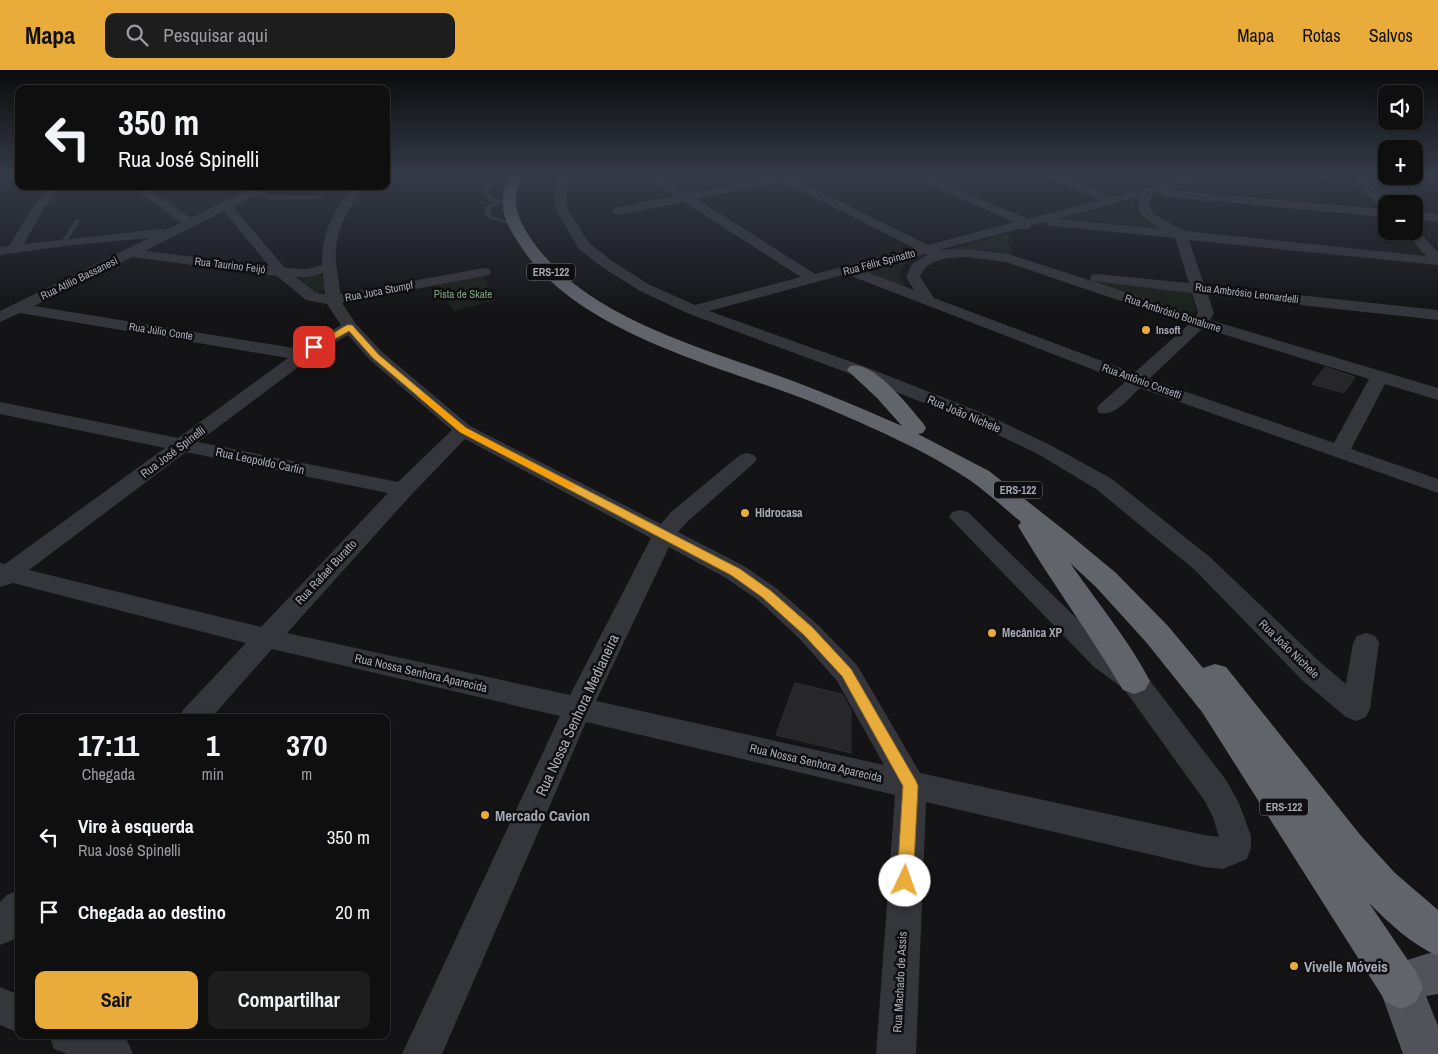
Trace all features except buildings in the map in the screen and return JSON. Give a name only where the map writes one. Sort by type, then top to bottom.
[{"type":"highway","name":"ERS-122","points":[[527,221],[533,235],[555,260],[587,288],[614,306],[650,325],[837,395],[915,428],[984,467],[1026,495],[1070,529],[1120,573],[1175,628],[1234,699],[1332,831],[1372,879],[1397,905],[1438,935]]},
{"type":"highway","name":"ERS-122","points":[[514,223],[531,250],[558,279],[580,297],[619,321],[653,336],[830,402],[871,419],[924,445],[980,476],[1060,540],[1106,580],[1157,634],[1214,703],[1420,980]]},
{"type":"highway","points":[[857,370],[885,393],[915,428]]},
{"type":"highway","points":[[1016,506],[1087,608],[1134,681]]},
{"type":"main road","points":[[1420,980],[1426,1054]]},
{"type":"street","points":[[14,248],[30,221]]},
{"type":"street","name":"Rua Atílio Bassanesi","points":[[0,317],[194,221]]},
{"type":"street","points":[[238,221],[281,272],[311,297],[332,300],[350,327],[376,356],[463,430],[736,572],[767,594],[809,632],[847,673],[911,786]]},
{"type":"street","points":[[332,300],[334,294],[329,267],[328,245],[336,221]]},
{"type":"street","name":"Rua João Nichele","points":[[569,221],[584,246],[606,264],[645,288],[693,310],[857,370],[976,417],[1045,450],[1104,484],[1203,564],[1312,672],[1356,709],[1366,643]]},
{"type":"street","points":[[724,221],[814,279]]},
{"type":"street","points":[[870,221],[932,252]]},
{"type":"street","name":"Rua Félix Spinatto","points":[[693,310],[848,270],[932,252],[1035,221]]},
{"type":"street","points":[[1106,408],[1138,381],[1200,322],[1206,313],[1180,234],[1156,221]]},
{"type":"street","points":[[1029,264],[1014,244],[1021,228],[1031,222],[1180,234],[1438,261]]},
{"type":"street","points":[[0,251],[64,242],[174,231]]},
{"type":"street","points":[[1418,240],[1438,261]]},
{"type":"street","name":"Rua Ambrósio Bonalume","points":[[928,300],[914,277],[917,268],[932,252],[968,253],[1008,258],[1200,322],[1438,394]]},
{"type":"street","name":"Rua Taurino Feijó","points":[[130,253],[281,272],[308,273],[329,267]]},
{"type":"street","name":"Rua Antônio Corsetti","points":[[848,270],[1138,381],[1438,486]]},
{"type":"street","name":"Rua Juca Stumpf","points":[[332,300],[484,272]]},
{"type":"street","name":"Rua Ambrósio Leonardelli","points":[[1056,274],[1438,315]]},
{"type":"street","name":"Rua Júlio Conte","points":[[18,308],[303,354]]},
{"type":"street","name":"Rua José Spinelli","points":[[3,575],[183,445],[303,354],[350,327]]},
{"type":"street","points":[[1340,451],[1380,376]]},
{"type":"street","name":"Rua Leopoldo Carlin","points":[[0,408],[403,490]]},
{"type":"street","name":"Rua Rafael Buratto","points":[[197,714],[403,490],[463,430]]},
{"type":"street","name":"Rua Nossa Senhora Medianeira","points":[[422,1054],[578,708],[664,534],[679,517],[747,460]]},
{"type":"street","name":"Rua Nossa Senhora Aparecida","points":[[3,575],[266,638],[1204,851],[1223,854],[1235,848],[1235,836],[1228,813],[1215,790],[1134,681],[1102,659],[960,517]]},
{"type":"street","name":"Rua Machado de Assis","points":[[896,1054],[911,786]]},
{"type":"street","points":[[0,927],[15,911]]},
{"type":"street","points":[[0,1006],[15,1012]]},
{"type":"street","points":[[77,1039],[113,1054]]},
{"type":"lane","points":[[64,242],[77,221]]},
{"type":"lane","points":[[505,221],[514,223]]},
{"type":"green space","points":[[1081,221],[1147,221],[1163,229]]},
{"type":"green space","points":[[1012,232],[1008,242],[1013,255],[989,250],[951,249]]},
{"type":"green space","points":[[918,257],[902,266],[899,275],[906,287],[865,271]]},
{"type":"green space","points":[[320,272],[327,289],[318,293],[313,293],[298,276]]},
{"type":"green space","name":"Pista de Skate","points":[[483,275],[495,300],[454,311],[438,285]]},
{"type":"green space","points":[[1093,281],[1186,290],[1191,292],[1196,312],[1189,314]]},
{"type":"slow traffic","points":[[422,395],[463,430],[571,486]]},
{"type":"place","name":"Insoft","points":[[1146,330]]},
{"type":"place","name":"Hidrocasa","points":[[745,513]]},
{"type":"place","name":"Mecânica XP","points":[[992,633]]},
{"type":"place","name":"Mercado Cavion","points":[[485,815]]},
{"type":"place","name":"Vivelle Móveis","points":[[1294,966]]},
{"type":"route","points":[[314,347],[350,327],[376,356],[463,430],[736,572],[767,594],[809,632],[847,673],[911,786],[905,881]]}]
